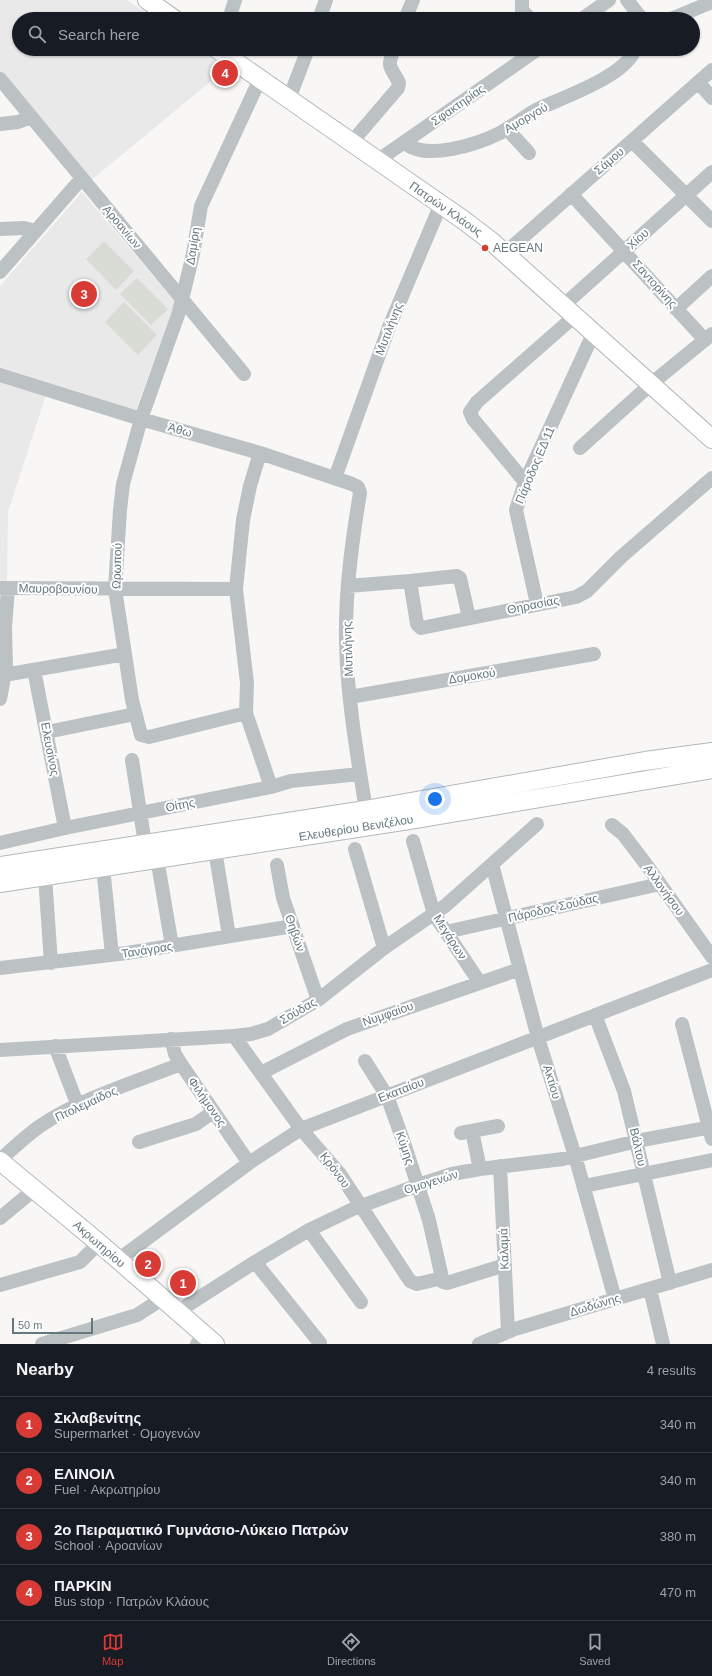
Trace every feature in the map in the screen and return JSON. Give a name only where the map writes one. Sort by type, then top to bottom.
[{"type":"main road","points":[[147,0],[164,12]]},
{"type":"main road","name":"Πατρών Κλάους","points":[[228,56],[476,229],[570,310],[712,439]]},
{"type":"main road","name":"Ελευθερίου Βενιζέλου","points":[[0,866],[366,810],[645,761],[712,761]]},
{"type":"main road","name":"Ελευθερίου Βενιζέλου","points":[[0,883],[409,820],[712,761]]},
{"type":"main road","name":"Ακρωτηρίου","points":[[0,1160],[99,1243],[177,1312],[207,1342]]},
{"type":"street","points":[[231,12],[235,0]]},
{"type":"street","points":[[322,12],[326,0]]},
{"type":"street","points":[[409,12],[413,0]]},
{"type":"street","points":[[522,0],[522,10],[524,12]]},
{"type":"street","points":[[592,12],[609,0]]},
{"type":"street","points":[[627,0],[636,12]]},
{"type":"street","points":[[687,12],[712,2]]},
{"type":"street","points":[[289,99],[305,56]]},
{"type":"street","points":[[351,143],[398,88],[397,80],[390,68],[391,56]]},
{"type":"street","name":"Σφακτηρίας","points":[[377,160],[528,56]]},
{"type":"street","name":"Αμοργού","points":[[404,142],[410,147],[417,149],[449,150],[472,144],[495,135],[536,110],[614,73],[628,61],[630,56]]},
{"type":"street","name":"Σάμου","points":[[505,253],[712,70]]},
{"type":"street","name":"Αροανίων","points":[[0,79],[244,374]]},
{"type":"street","name":"Δαμίρη","points":[[141,419],[171,339],[183,299],[193,254],[200,206],[260,79]]},
{"type":"street","points":[[698,82],[712,98]]},
{"type":"street","points":[[0,124],[18,122],[31,117]]},
{"type":"street","points":[[507,129],[529,153]]},
{"type":"street","points":[[632,141],[712,221]]},
{"type":"street","name":"Χίου","points":[[525,482],[473,419],[470,412],[477,402],[570,310],[624,251],[712,172]]},
{"type":"street","points":[[0,272],[82,178]]},
{"type":"street","name":"Σαντορίνης","points":[[571,194],[676,308],[709,337]]},
{"type":"street","name":"Μυτιλήνης","points":[[335,478],[392,321],[441,204]]},
{"type":"street","points":[[0,229],[24,228],[36,231]]},
{"type":"street","points":[[676,308],[712,276]]},
{"type":"street","name":"Πάροδος ΕΔ 11","points":[[537,604],[516,516],[517,504],[525,482],[594,332]]},
{"type":"street","points":[[580,448],[652,384],[709,337]]},
{"type":"street","name":"Άθω","points":[[0,375],[260,454],[335,478],[358,488]]},
{"type":"street","name":"Ωρωπού","points":[[141,419],[122,490],[115,589],[135,714],[140,735],[149,736],[246,713]]},
{"type":"street","points":[[260,454],[250,486],[243,520],[236,589],[247,683],[246,713],[272,787]]},
{"type":"street","name":"Θηρασίας","points":[[410,581],[418,626],[421,628],[576,597],[587,591],[621,557],[712,478]]},
{"type":"street","name":"Μυτιλήνης","points":[[358,488],[360,492],[352,539],[348,586],[346,641],[350,697],[366,810]]},
{"type":"street","points":[[348,586],[457,576],[460,578],[469,618]]},
{"type":"street","points":[[0,699],[6,667],[4,588]]},
{"type":"street","name":"Μαυροβουνίου","points":[[4,588],[236,589]]},
{"type":"street","points":[[4,676],[125,654]]},
{"type":"street","name":"Δομοκού","points":[[350,697],[594,654]]},
{"type":"street","name":"Ελευσίνος","points":[[34,670],[65,828]]},
{"type":"street","points":[[47,732],[135,714]]},
{"type":"street","points":[[132,760],[145,844]]},
{"type":"street","name":"Οίτης","points":[[0,843],[65,828],[272,787],[291,781],[360,774]]},
{"type":"street","name":"Σούδας","points":[[0,1050],[234,1036],[251,1034],[268,1029],[318,1000],[384,948],[434,914],[537,824]]},
{"type":"street","name":"Αλλονήσου","points":[[612,825],[622,834],[660,884],[712,957]]},
{"type":"street","name":"Μεγάρων","points":[[414,841],[434,914],[480,983]]},
{"type":"street","points":[[355,849],[384,948]]},
{"type":"street","points":[[215,850],[229,936]]},
{"type":"street","points":[[157,858],[172,946]]},
{"type":"street","name":"Ακτίου","points":[[492,864],[538,1038],[584,1186],[615,1299]]},
{"type":"street","name":"Θηβών","points":[[277,865],[283,898],[318,1000]]},
{"type":"street","points":[[103,867],[112,955]]},
{"type":"street","points":[[45,876],[51,963]]},
{"type":"street","name":"Πάροδος Σούδας","points":[[446,932],[660,884]]},
{"type":"street","name":"Τανάγρας","points":[[0,968],[112,955],[293,926]]},
{"type":"street","name":"Νυμφαίου","points":[[261,1073],[347,1029],[520,969]]},
{"type":"street","name":"Εκαταίου","points":[[118,1260],[249,1163],[301,1129],[330,1116],[387,1096],[712,970]]},
{"type":"street","name":"Βάλτου","points":[[595,1015],[624,1091],[670,1283]]},
{"type":"street","points":[[682,1024],[711,1131]]},
{"type":"street","name":"Κρόνου","points":[[234,1036],[301,1129],[340,1174],[410,1282],[417,1284],[445,1281]]},
{"type":"street","name":"Φιλήμονος","points":[[171,1039],[175,1054],[181,1064],[249,1163]]},
{"type":"street","points":[[55,1046],[78,1106]]},
{"type":"street","name":"Κύμης","points":[[365,1061],[387,1096],[429,1220],[445,1281]]},
{"type":"street","name":"Πτολεμαίδος","points":[[0,1160],[41,1126],[78,1106],[181,1064]]},
{"type":"street","points":[[139,1142],[196,1124],[214,1112]]},
{"type":"street","points":[[480,1169],[466,1132],[498,1126]]},
{"type":"street","name":"Ομογενών","points":[[177,1312],[255,1262],[309,1230],[360,1207],[418,1185],[452,1174],[500,1166],[555,1160],[637,1141],[711,1131]]},
{"type":"street","points":[[584,1186],[712,1160]]},
{"type":"street","name":"Καλαμά","points":[[500,1166],[508,1332]]},
{"type":"street","points":[[0,1218],[35,1189]]},
{"type":"street","points":[[309,1230],[361,1302]]},
{"type":"street","points":[[0,1285],[80,1262],[99,1243]]},
{"type":"street","points":[[255,1262],[320,1343]]},
{"type":"street","points":[[445,1281],[505,1265]]},
{"type":"street","name":"Δωδώνης","points":[[487,1342],[508,1332],[712,1270]]},
{"type":"street","points":[[650,1289],[663,1344]]},
{"type":"street","points":[[42,1344],[132,1317],[144,1312],[162,1299]]},
{"type":"shaded area","points":[[0,0],[127,0],[145,12],[12,12],[12,56],[209,56],[227,68],[90,181],[0,73]]},
{"type":"shaded area","points":[[82,192],[175,302],[136,410],[0,367],[0,286]]},
{"type":"shaded area","points":[[104,241],[134,271],[116,290],[86,259]]},
{"type":"shaded area","points":[[137,278],[168,309],[151,325],[120,294]]},
{"type":"shaded area","points":[[124,302],[157,335],[138,355],[105,322]]},
{"type":"shaded area","points":[[0,382],[46,395],[8,512],[7,581],[0,581]]},
{"type":"place","name":"ΠΑΡΚΙΝ","points":[[225,73]]},
{"type":"place","name":"AEGEAN","points":[[485,248]]},
{"type":"place","name":"2ο Πειραματικό Γυμνάσιο-Λύκειο Πατρών","points":[[84,294]]},
{"type":"place","name":"ΕΛΙΝΟΙΛ","points":[[148,1264]]},
{"type":"place","name":"Σκλαβενίτης","points":[[183,1283]]}]
